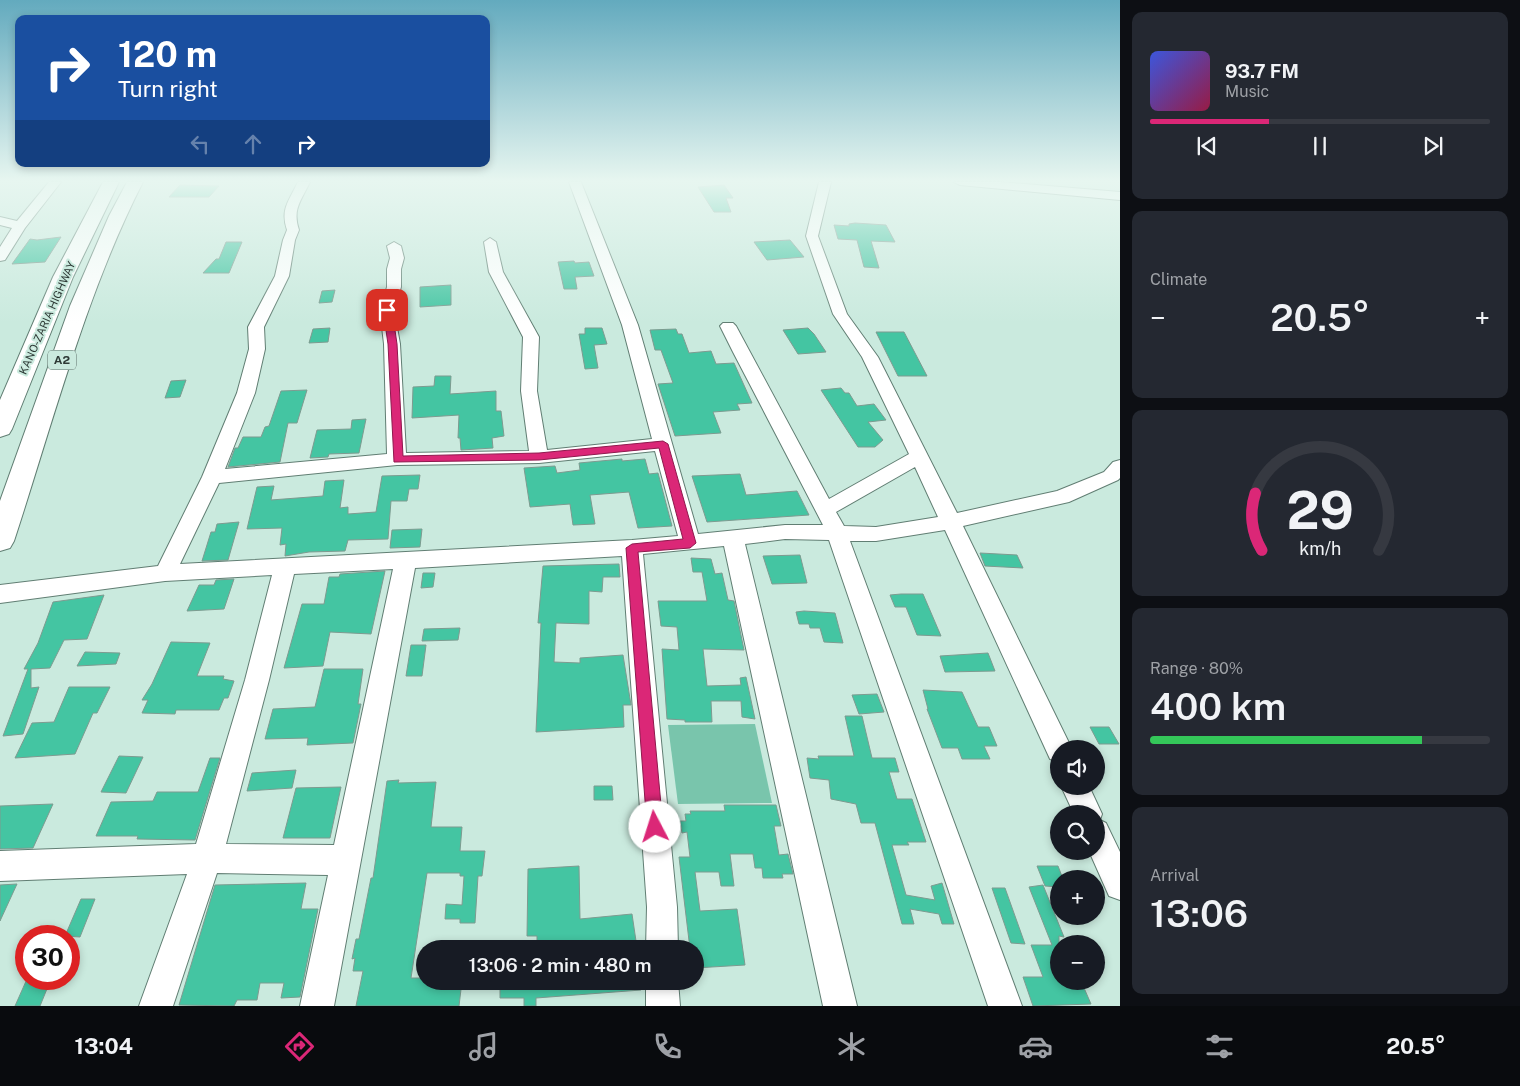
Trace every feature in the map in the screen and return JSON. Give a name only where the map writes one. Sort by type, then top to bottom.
[{"type":"highway","name":"KANO-ZARIA HIGHWAY","points":[[0,429],[63,277],[87,229]]},
{"type":"highway","name":"KANO-ZARIA HIGHWAY","points":[[0,541],[80,306],[112,229]]},
{"type":"street","points":[[0,257],[18,229]]},
{"type":"street","points":[[165,573],[212,477],[246,393],[257,349],[256,327],[282,276],[293,229]]},
{"type":"street","points":[[594,229],[630,325],[690,543]]},
{"type":"street","points":[[814,229],[812,236],[840,314],[870,357],[920,456],[1054,740]]},
{"type":"street","points":[[490,242],[496,272],[531,337],[529,391],[539,457]]},
{"type":"street","points":[[394,246],[397,258],[394,269],[394,287],[387,310],[392,344],[397,460]]},
{"type":"street","points":[[728,326],[836,533],[1005,1006]]},
{"type":"street","points":[[212,477],[397,460],[539,457],[663,444]]},
{"type":"street","points":[[825,510],[920,456]]},
{"type":"street","points":[[0,594],[165,573],[632,548],[785,532],[876,534],[950,522],[1062,497],[1111,476],[1120,466]]},
{"type":"street","points":[[733,538],[840,1006]]},
{"type":"street","points":[[632,548],[662,906],[662,940]]},
{"type":"street","points":[[318,1006],[345,860],[405,561]]},
{"type":"street","points":[[156,1006],[207,858],[257,680],[285,567]]},
{"type":"street","points":[[1105,852],[1120,885]]},
{"type":"street","points":[[0,866],[207,858],[345,860]]},
{"type":"street","points":[[662,990],[662,1006]]},
{"type":"green space","points":[[755,724],[772,803],[678,804],[668,725]]},
{"type":"building","points":[[835,229],[888,229],[895,242],[871,241],[879,268],[864,267],[857,240],[838,239]]},
{"type":"building","points":[[61,237],[45,262],[12,264],[30,239]]},
{"type":"building","points":[[790,240],[804,257],[767,260],[754,242]]},
{"type":"building","points":[[226,242],[242,242],[229,273],[203,273],[216,259],[219,259]]},
{"type":"building","points":[[574,261],[575,263],[589,262],[594,276],[575,277],[577,289],[564,289],[558,262]]},
{"type":"building","points":[[451,285],[451,305],[420,307],[420,287]]},
{"type":"building","points":[[335,290],[332,302],[319,303],[322,291]]},
{"type":"building","points":[[330,328],[328,342],[309,343],[313,329]]},
{"type":"building","points":[[585,328],[602,328],[607,344],[594,345],[598,368],[585,369],[579,334],[585,334]]},
{"type":"building","points":[[808,328],[826,352],[798,354],[783,330]]},
{"type":"building","points":[[676,329],[678,334],[682,334],[689,353],[711,351],[716,364],[734,363],[752,403],[737,404],[740,410],[713,412],[721,433],[675,436],[658,384],[673,383],[661,350],[655,350],[650,330]]},
{"type":"building","points":[[876,332],[904,332],[927,376],[898,376]]},
{"type":"building","points":[[435,376],[451,376],[450,394],[496,391],[496,411],[501,411],[504,436],[492,438],[493,448],[461,450],[460,438],[458,438],[459,415],[412,418],[413,387],[434,386]]},
{"type":"building","points":[[186,380],[180,397],[165,398],[171,381]]},
{"type":"building","points":[[841,388],[845,393],[849,393],[857,406],[874,404],[886,420],[868,422],[883,440],[875,447],[858,447],[821,390]]},
{"type":"building","points":[[307,390],[297,423],[288,423],[280,462],[228,467],[235,448],[238,448],[243,437],[261,437],[265,427],[269,426],[281,391]]},
{"type":"building","points":[[366,419],[359,453],[329,454],[328,457],[310,458],[317,430],[351,429],[352,420]]},
{"type":"building","points":[[622,459],[622,461],[645,459],[649,474],[658,473],[672,526],[638,528],[629,492],[590,495],[595,524],[573,525],[570,504],[530,507],[524,468],[555,466],[557,473],[580,470],[579,463]]},
{"type":"building","points":[[740,474],[746,495],[797,491],[809,515],[707,522],[692,476]]},
{"type":"building","points":[[420,475],[418,489],[409,489],[407,501],[391,501],[388,539],[348,540],[345,551],[309,552],[285,556],[286,544],[280,545],[282,528],[247,529],[257,487],[274,486],[271,500],[323,496],[325,481],[344,480],[340,508],[348,507],[348,514],[376,512],[382,476]]},
{"type":"building","points":[[239,522],[228,560],[202,561],[211,532],[215,532],[217,524]]},
{"type":"building","points":[[422,529],[420,547],[390,548],[392,530]]},
{"type":"building","points":[[980,553],[1017,555],[1023,568],[985,566]]},
{"type":"building","points":[[800,555],[807,583],[772,584],[763,556]]},
{"type":"building","points":[[691,558],[711,559],[715,574],[722,573],[728,600],[734,601],[744,650],[703,649],[707,686],[741,685],[740,678],[746,677],[755,719],[742,717],[741,701],[711,701],[712,722],[685,722],[685,720],[667,719],[662,649],[679,650],[677,627],[661,626],[658,601],[707,601],[702,572],[693,572]]},
{"type":"building","points":[[619,564],[620,577],[603,577],[602,592],[589,591],[589,624],[556,623],[554,662],[580,663],[580,658],[623,655],[631,705],[623,705],[624,727],[536,732],[541,623],[538,623],[543,566]]},
{"type":"building","points":[[385,571],[371,634],[330,632],[323,666],[284,668],[302,604],[324,604],[329,577],[339,577],[340,574]]},
{"type":"building","points":[[423,573],[435,573],[433,587],[421,588]]},
{"type":"building","points":[[234,579],[224,609],[187,611],[199,585],[214,585],[216,580]]},
{"type":"building","points":[[923,594],[941,636],[917,635],[906,607],[895,607],[890,595]]},
{"type":"building","points":[[104,595],[87,639],[64,640],[50,668],[31,669],[31,688],[39,687],[23,734],[3,736],[28,669],[24,669],[38,643],[53,602]]},
{"type":"building","points":[[796,612],[835,613],[843,643],[824,642],[820,628],[810,628],[809,624],[799,624]]},
{"type":"building","points":[[460,628],[458,640],[422,641],[424,629]]},
{"type":"building","points":[[171,642],[210,643],[197,676],[224,676],[223,679],[234,681],[228,698],[224,698],[219,710],[176,710],[175,714],[142,713],[148,700],[142,700],[152,684]]},
{"type":"building","points":[[411,645],[426,645],[422,676],[406,676]]},
{"type":"building","points":[[85,652],[120,653],[116,664],[77,666]]},
{"type":"building","points":[[988,653],[995,671],[945,672],[940,656]]},
{"type":"building","points":[[324,669],[363,669],[358,704],[361,704],[353,743],[307,745],[308,738],[265,739],[273,709],[315,707]]},
{"type":"building","points":[[69,687],[110,687],[97,713],[93,713],[75,754],[15,758],[32,723],[54,722]]},
{"type":"building","points":[[923,690],[962,692],[978,727],[989,727],[997,746],[984,746],[990,759],[962,759],[958,748],[942,748],[927,709]]},
{"type":"building","points":[[877,694],[884,712],[859,714],[852,695]]},
{"type":"building","points":[[845,716],[862,716],[872,758],[895,758],[899,772],[889,772],[897,799],[912,799],[926,842],[907,842],[909,845],[892,845],[906,895],[935,900],[931,886],[942,883],[954,924],[942,924],[939,914],[910,909],[914,924],[902,924],[875,823],[861,823],[856,804],[831,799],[829,780],[810,778],[807,758],[819,759],[818,756],[854,756]]},
{"type":"building","points":[[1090,727],[1109,727],[1119,744],[1105,744],[1105,740],[1097,740]]},
{"type":"building","points":[[119,756],[143,757],[126,793],[101,792]]},
{"type":"building","points":[[210,758],[220,758],[195,840],[137,839],[138,836],[96,836],[111,802],[153,801],[157,792],[198,792]]},
{"type":"building","points":[[296,770],[292,788],[247,791],[252,773]]},
{"type":"building","points":[[399,780],[398,783],[436,782],[431,827],[462,827],[460,851],[485,851],[482,876],[478,876],[475,923],[460,923],[460,919],[445,919],[446,904],[462,905],[464,876],[460,876],[460,873],[427,873],[411,978],[416,978],[416,990],[461,990],[459,1006],[356,1006],[363,971],[353,971],[355,958],[352,959],[356,939],[359,939],[371,878],[373,878],[387,781]]},
{"type":"building","points":[[594,786],[612,786],[613,800],[594,800]]},
{"type":"building","points":[[341,787],[330,838],[283,838],[296,788]]},
{"type":"building","points":[[53,804],[33,848],[0,849],[0,806]]},
{"type":"building","points":[[724,805],[776,805],[781,826],[774,826],[779,855],[788,854],[793,874],[782,874],[783,878],[763,878],[762,868],[755,868],[753,854],[730,854],[734,886],[721,886],[719,872],[695,872],[700,911],[737,909],[745,965],[704,967],[704,940],[689,940],[679,857],[690,857],[687,832],[682,833],[680,821],[686,821],[685,814],[691,814],[690,811],[725,811]]},
{"type":"building","points":[[579,866],[580,919],[632,914],[636,940],[537,940],[537,936],[527,936],[528,869]]},
{"type":"building","points":[[1037,866],[1058,866],[1060,870],[1050,870],[1050,886],[1045,886]]},
{"type":"building","points":[[306,883],[301,909],[318,909],[300,997],[281,998],[284,983],[260,983],[257,1000],[237,1000],[234,1006],[179,1005],[215,885]]},
{"type":"building","points":[[17,884],[0,921],[0,885]]},
{"type":"building","points":[[1043,885],[1050,902],[1050,925],[1059,925],[1063,935],[1050,935],[1050,940],[1029,887]]},
{"type":"building","points":[[992,888],[1005,888],[1025,944],[1011,943]]},
{"type":"building","points":[[81,899],[95,899],[80,937],[80,925],[70,925]]},
{"type":"building","points":[[1031,945],[1050,945],[1050,990],[1085,990],[1091,1004],[1033,1006],[1023,977],[1043,977]]},
{"type":"building","points":[[22,990],[47,990],[40,1006],[15,1006]]},
{"type":"building","points":[[500,990],[641,990],[536,998],[536,1006],[524,1006],[524,998],[500,998]]},
{"type":"route","points":[[387,310],[392,344],[397,460],[539,457],[663,444],[690,543],[632,548],[655,827]]}]
